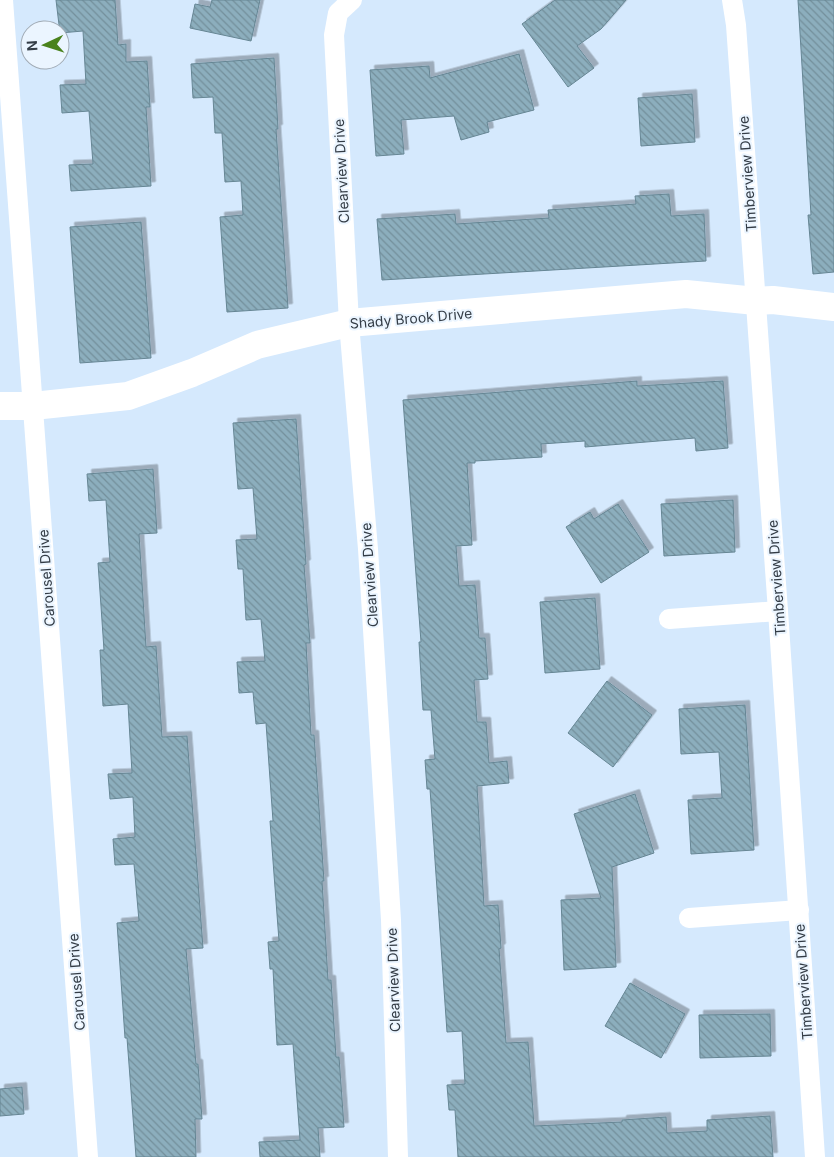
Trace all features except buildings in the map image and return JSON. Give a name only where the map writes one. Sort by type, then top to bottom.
[{"type":"street","name":"Carousel Drive","points":[[4,0],[88,1157]]},
{"type":"street","name":"Clearview Drive","points":[[352,0],[338,14],[334,35],[349,323],[368,549],[391,920],[398,1157]]},
{"type":"street","name":"Timberview Drive","points":[[732,0],[736,25],[756,301],[815,1157]]},
{"type":"street","name":"Shady Brook Drive","points":[[0,406],[33,406],[128,396],[192,373],[257,345],[349,323],[686,294],[756,301],[773,300],[834,307]]},
{"type":"street","points":[[669,619],[778,611]]},
{"type":"street","points":[[690,918],[798,910]]}]
